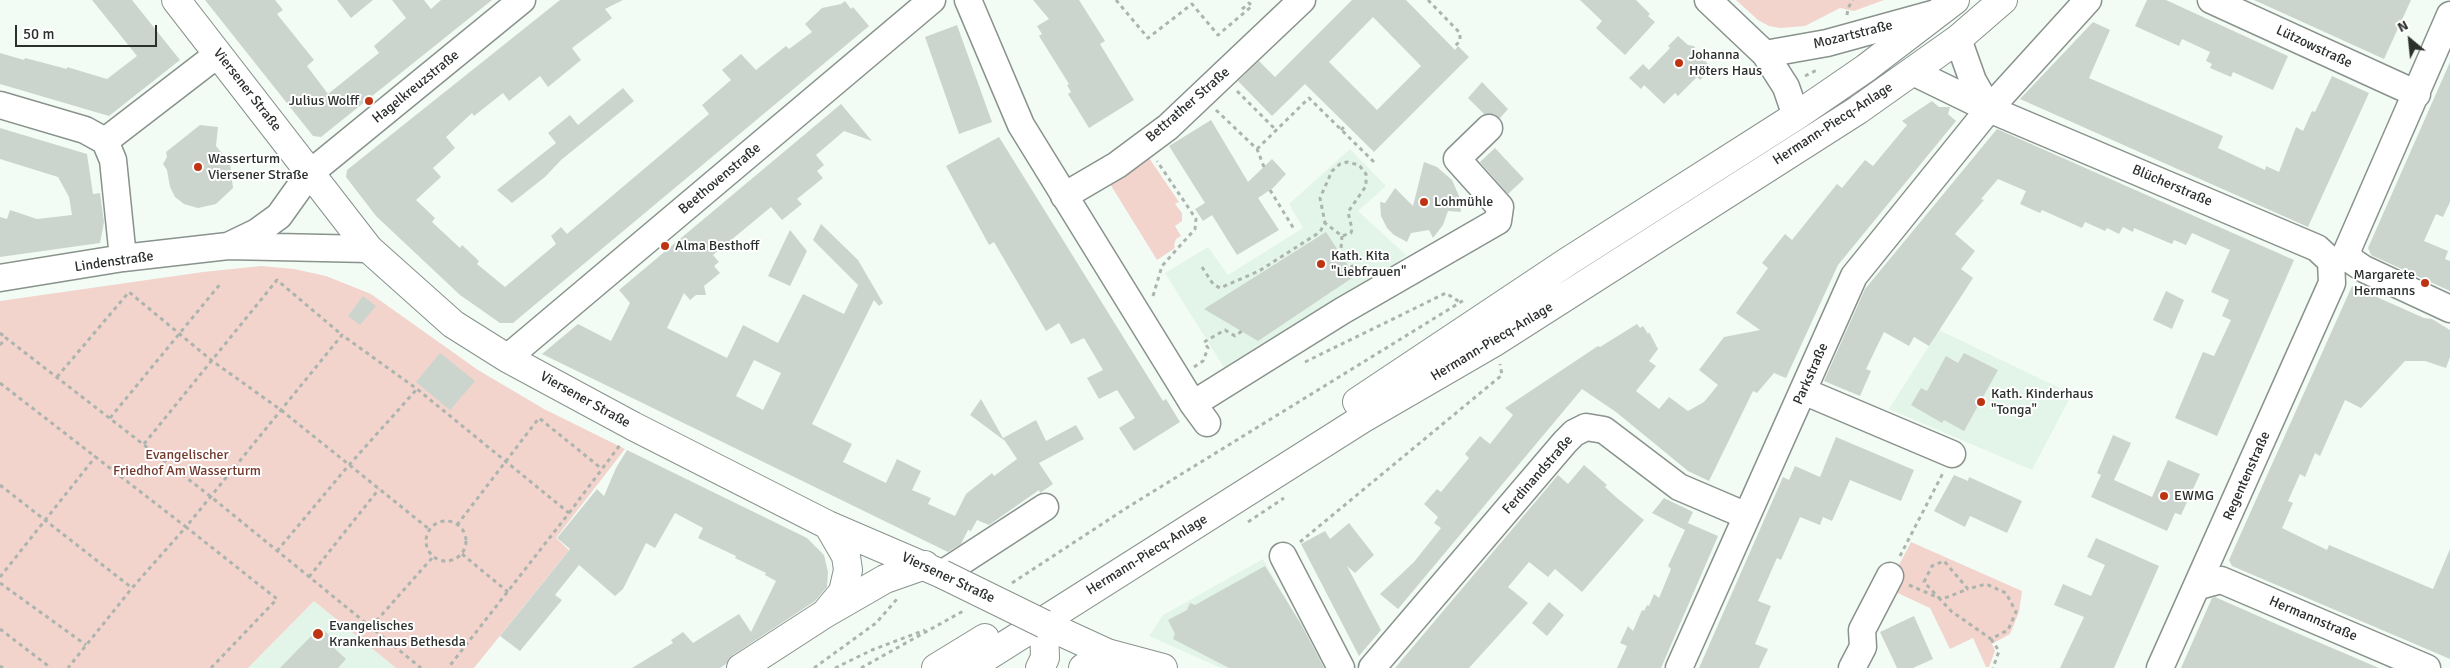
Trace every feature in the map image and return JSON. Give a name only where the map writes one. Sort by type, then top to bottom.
[{"type":"main road","name":"Viersener Straße","points":[[176,0],[369,249],[453,324],[508,358],[633,426],[828,525],[934,570],[1044,624],[1113,661],[1163,668]]},
{"type":"main road","points":[[1958,39],[1967,10],[1976,0]]},
{"type":"main road","name":"Hermann-Piecq-Anlage","points":[[969,668],[1362,419],[1501,338],[1913,72],[1958,39],[2003,0]]},
{"type":"main road","name":"Hermann-Piecq-Anlage","points":[[936,668],[1216,493],[1576,256],[1796,116],[1866,68],[1947,6]]},
{"type":"main road","points":[[1776,160],[1794,137],[1796,116]]},
{"type":"main road","points":[[826,613],[843,592],[848,570],[846,556],[828,525]]},
{"type":"main road","points":[[741,668],[826,613],[893,577],[934,570]]},
{"type":"main road","points":[[1040,668],[1045,658],[1044,624]]},
{"type":"main road","points":[[1082,668],[1113,661]]},
{"type":"street","name":"Hagelkreuzstraße","points":[[310,174],[522,0]]},
{"type":"street","name":"Beethovenstraße","points":[[508,358],[932,0]]},
{"type":"street","points":[[968,0],[1021,125],[1200,414],[1342,310],[1498,221],[1500,207],[1458,159],[1489,128]]},
{"type":"street","name":"Bettrather Straße","points":[[1064,196],[1117,165],[1168,127],[1302,0]]},
{"type":"street","points":[[1708,0],[1765,54],[1786,87],[1796,116]]},
{"type":"street","name":"Parkstraße","points":[[1680,668],[1854,276],[1989,109],[2088,0]]},
{"type":"street","name":"Lützowstraße","points":[[2211,0],[2417,94]]},
{"type":"street","name":"Mozartstraße","points":[[1765,54],[1827,43],[1947,6]]},
{"type":"street","points":[[2450,15],[2347,251],[2352,261],[2364,269],[2450,309]]},
{"type":"street","points":[[1958,39],[1974,82],[1989,109]]},
{"type":"street","points":[[104,141],[218,54]]},
{"type":"street","name":"Blücherstraße","points":[[1913,72],[1989,109],[2317,248],[2331,261],[2332,283]]},
{"type":"street","points":[[0,105],[85,130],[104,141],[113,160],[123,258]]},
{"type":"street","name":"Lindenstraße","points":[[228,246],[257,232],[279,216],[310,174]]},
{"type":"street","name":"Lindenstraße","points":[[0,278],[123,258],[228,246],[369,249]]},
{"type":"street","name":"Regentenstraße","points":[[2160,668],[2199,586],[2332,283]]},
{"type":"street","points":[[1803,392],[1952,454]]},
{"type":"street","name":"Ferdinandstraße","points":[[1372,668],[1565,442],[1574,433],[1586,427],[1604,430],[1679,487],[1747,516]]},
{"type":"street","points":[[934,570],[1045,507]]},
{"type":"street","points":[[1283,556],[1341,668]]},
{"type":"street","points":[[1852,668],[1863,647],[1862,630],[1890,576]]},
{"type":"street","name":"Hermannstraße","points":[[2199,586],[2221,580],[2427,668]]},
{"type":"path","points":[[1116,0],[1148,38],[1192,4],[1218,35],[1252,6],[1249,3],[1241,10]]},
{"type":"path","points":[[1428,0],[1460,33],[1460,41],[1453,48]]},
{"type":"path","points":[[1847,17],[1848,8],[1853,0]]},
{"type":"path","points":[[1223,76],[1276,130]]},
{"type":"path","points":[[1202,95],[1257,149],[1264,167]]},
{"type":"path","points":[[1257,149],[1309,98],[1376,164]]},
{"type":"path","points":[[1342,130],[1346,126]]},
{"type":"path","points":[[1145,144],[1195,218],[1195,229],[1162,266],[1152,297]]},
{"type":"path","points":[[1202,267],[1213,284],[1220,288],[1259,271],[1320,232],[1324,223],[1320,198],[1332,172],[1340,164],[1347,162],[1359,165],[1366,174],[1366,186],[1348,212],[1352,229],[1350,233],[1342,236]]},
{"type":"path","points":[[1270,190],[1294,229]]},
{"type":"path","points":[[1195,218],[1199,215]]},
{"type":"path","points":[[1324,223],[1342,236]]},
{"type":"path","points":[[1342,236],[1341,249],[1360,278],[1352,284]]},
{"type":"path","points":[[143,445],[277,280],[342,335],[417,389],[569,513]]},
{"type":"path","points":[[110,418],[221,283]]},
{"type":"path","points":[[57,377],[129,292],[211,360],[281,410],[429,529]]},
{"type":"path","points":[[1009,585],[1128,507],[1461,302],[1446,293],[1298,366]]},
{"type":"path","points":[[1177,378],[1203,361],[1208,348],[1204,342],[1225,330],[1235,336],[1242,331]]},
{"type":"path","points":[[0,333],[210,496],[421,668]]},
{"type":"path","points":[[68,668],[132,588],[186,527],[342,335]]},
{"type":"path","points":[[0,345],[6,338]]},
{"type":"path","points":[[1283,556],[1502,374],[1499,358]]},
{"type":"path","points":[[0,383],[277,599],[211,668]]},
{"type":"path","points":[[277,551],[349,465],[417,389]]},
{"type":"path","points":[[457,525],[539,418],[602,468]]},
{"type":"path","points":[[448,668],[569,513],[633,426]]},
{"type":"path","points":[[1952,454],[1890,576],[1939,598],[1945,598],[1986,584],[2006,593],[2016,612],[2008,630],[1991,639]]},
{"type":"path","points":[[0,576],[96,456]]},
{"type":"path","points":[[0,485],[132,588]]},
{"type":"path","points":[[309,577],[379,489]]},
{"type":"path","points":[[447,521],[457,525],[466,537],[466,544],[462,554],[448,562],[433,557],[426,548],[425,542],[429,529],[440,522],[447,521]]},
{"type":"path","points":[[462,554],[508,592]]},
{"type":"path","points":[[371,627],[433,557]]},
{"type":"path","points":[[1968,589],[1944,562],[1932,566],[1924,582],[1951,611],[1991,639],[2000,651],[1993,668]]},
{"type":"path","points":[[814,668],[876,623],[897,600],[893,577]]},
{"type":"path","points":[[0,582],[86,645]]},
{"type":"path","points":[[861,668],[969,608]]},
{"type":"path","points":[[835,668],[872,650],[937,626]]},
{"type":"path","points":[[0,630],[51,668]]},
{"type":"shaded area","name":"Kath. Kita \"Liebfrauen\"","points":[[1350,149],[1386,186],[1358,211],[1406,255],[1380,278],[1228,374],[1165,273],[1208,247],[1228,275],[1303,228],[1289,204]]},
{"type":"shaded area","name":"Kath. Kinderhaus \"Tonga\"","points":[[1939,330],[2072,394],[2032,470],[1889,409]]},
{"type":"shaded area","points":[[1263,559],[1326,668],[1221,668],[1149,636],[1163,615]]},
{"type":"shaded area","name":"Evangelisches Krankenhaus Bethesda","points":[[314,601],[396,668],[248,668]]},
{"type":"green space","points":[[1736,0],[1884,0],[1854,11],[1840,8],[1805,26],[1780,28],[1769,26],[1758,20]]},
{"type":"green space","points":[[1147,155],[1179,202],[1175,204],[1182,213],[1182,221],[1175,226],[1181,236],[1176,239],[1175,248],[1157,260],[1107,179]]},
{"type":"green space","name":"Evangelischer Friedhof Am Wasserturm","points":[[261,266],[294,269],[326,276],[371,294],[478,370],[544,409],[625,449],[556,538],[569,550],[474,668],[396,668],[314,601],[248,668],[0,668],[0,301],[203,272]]},
{"type":"green space","points":[[1911,542],[2022,591],[2019,612],[2010,634],[1992,644],[1995,651],[1989,667],[1986,667],[1973,638],[1950,649],[1930,608],[1887,588]]},
{"type":"building","points":[[92,0],[132,0],[180,60],[109,116],[0,84],[0,53],[67,69],[67,67],[107,79],[137,56]]},
{"type":"building","points":[[205,0],[275,0],[283,10],[277,14],[314,60],[307,66],[328,94],[379,53],[374,46],[406,18],[392,0],[424,0],[431,9],[441,0],[492,0],[321,137],[313,136]]},
{"type":"building","points":[[337,0],[373,0],[351,18]]},
{"type":"building","points":[[560,0],[623,0],[605,9],[612,18],[572,48],[581,60],[548,87],[540,76],[509,101],[503,93],[474,116],[472,113],[446,137],[455,148],[433,168],[441,177],[416,200],[435,218],[432,222],[460,248],[462,245],[479,261],[477,264],[505,287],[556,244],[551,236],[561,227],[567,234],[709,114],[702,105],[731,80],[722,70],[741,54],[756,70],[786,46],[789,49],[812,32],[805,24],[822,8],[841,4],[845,1],[851,9],[853,7],[869,26],[513,323],[500,323],[460,295],[376,216],[346,177],[347,170]]},
{"type":"building","points":[[1033,0],[1079,0],[1105,41],[1100,44],[1134,100],[1089,128],[1068,94],[1071,92],[1067,85],[1069,84],[1039,36],[1042,34],[1037,26],[1049,19]]},
{"type":"building","points":[[1352,0],[1406,0],[1455,50],[1458,46],[1469,57],[1374,152],[1305,84],[1272,116],[1238,81],[1259,61],[1275,77]],"holes":[[[1373,17],[1421,66],[1377,110],[1329,62]]]},
{"type":"building","points":[[1580,0],[1636,0],[1655,22],[1625,55],[1596,28],[1602,21]]},
{"type":"building","points":[[2147,0],[2166,0],[2288,56],[2273,90],[2233,72],[2231,77],[2210,68],[2212,64],[2206,61],[2210,52],[2182,39],[2179,46],[2135,26]]},
{"type":"building","points":[[2254,0],[2411,0],[2384,59]]},
{"type":"building","points":[[2093,22],[2110,30],[2089,78],[2223,136],[2218,148],[2265,170],[2266,166],[2279,172],[2296,127],[2303,131],[2312,111],[2315,112],[2332,76],[2369,93],[2308,227],[2020,99]]},
{"type":"building","points":[[957,25],[992,122],[959,134],[925,37]]},
{"type":"building","points":[[1678,36],[1688,45],[1694,46],[1699,55],[1712,68],[1700,80],[1697,77],[1678,96],[1675,93],[1664,104],[1644,85],[1641,89],[1629,78],[1643,64],[1649,70],[1670,48],[1668,46]]},
{"type":"building","points":[[2450,62],[2450,202],[2443,217],[2436,214],[2424,241],[2448,251],[2445,259],[2450,261],[2450,291],[2371,255],[2368,248]]},
{"type":"building","points":[[1482,82],[1508,109],[1500,118],[1493,114],[1484,114],[1468,98]]},
{"type":"building","points":[[623,88],[634,101],[561,160],[545,177],[512,203],[497,190],[556,143],[548,133],[570,115],[578,125]]},
{"type":"building","points":[[1932,101],[1939,107],[1950,107],[1948,114],[1956,121],[1838,265],[1786,378],[1774,373],[1757,393],[1753,391],[1709,481],[1688,471],[1616,412],[1582,389],[1398,609],[1380,594],[1414,562],[1441,528],[1434,523],[1438,517],[1424,504],[1437,489],[1441,492],[1469,458],[1465,454],[1480,436],[1490,444],[1513,415],[1505,408],[1598,346],[1600,347],[1637,324],[1640,328],[1643,326],[1648,334],[1649,332],[1658,349],[1649,361],[1656,366],[1636,391],[1659,409],[1669,397],[1688,411],[1704,402],[1718,385],[1699,370],[1724,337],[1760,330],[1736,313],[1768,268],[1762,263],[1785,234],[1792,240],[1837,184],[1842,188],[1865,160],[1873,166],[1907,125],[1902,121]]},
{"type":"building","points":[[841,104],[872,141],[844,131],[816,155],[824,165],[817,171],[823,178],[797,199],[802,204],[782,220],[771,207],[713,255],[719,262],[714,266],[720,273],[704,286],[706,295],[696,295],[690,300],[684,293],[667,328],[727,358],[743,325],[778,343],[803,294],[844,314],[858,285],[813,240],[821,224],[858,260],[883,303],[879,306],[874,300],[812,424],[852,444],[843,462],[886,483],[897,459],[921,471],[912,490],[931,498],[928,504],[955,516],[966,494],[992,473],[994,476],[1017,459],[1005,441],[970,415],[981,399],[1003,438],[1036,420],[1046,441],[1076,425],[1084,439],[1039,463],[1053,484],[1040,493],[1039,490],[989,525],[977,520],[971,531],[968,530],[961,544],[948,552],[542,354],[578,324],[611,341],[630,303],[619,290]],"holes":[[[754,360],[781,373],[763,410],[736,396]]]},
{"type":"building","points":[[1211,120],[1248,182],[1272,159],[1286,174],[1273,188],[1258,198],[1279,230],[1237,255],[1212,215],[1203,221],[1195,209],[1205,203],[1169,146]]},
{"type":"building","name":"Wasserturm Viersener Straße","points":[[200,125],[218,127],[216,146],[230,163],[233,188],[216,204],[198,208],[184,204],[175,197],[170,187],[167,170],[163,164],[167,157],[166,152]]},
{"type":"building","points":[[0,128],[87,154],[93,194],[100,193],[104,222],[100,243],[0,257],[0,217],[7,219],[10,210],[37,219],[72,215],[69,197],[58,177],[0,159]]},
{"type":"building","points":[[1997,129],[2294,260],[2217,436],[2175,418],[2203,352],[2214,356],[2231,320],[2222,316],[2229,300],[2211,292],[2230,250],[2192,233],[2186,245],[2174,240],[2172,244],[2134,228],[2133,232],[2123,227],[2119,234],[2107,228],[2105,231],[2085,222],[2082,228],[2042,210],[2040,213],[2020,204],[2026,191],[1998,179],[1981,199],[1984,200],[1955,234],[1975,251],[1961,269],[1973,278],[1929,346],[1914,337],[1909,346],[1884,332],[1866,369],[1871,371],[1860,396],[1824,381],[1865,289]]},
{"type":"building","points":[[999,137],[1163,401],[1166,399],[1180,422],[1134,451],[1119,428],[1135,418],[1117,390],[1099,399],[1087,378],[1103,370],[1084,338],[1071,344],[1059,323],[1046,331],[994,242],[989,245],[946,166]]},
{"type":"building","points":[[1495,148],[1524,179],[1508,194],[1480,162]]},
{"type":"building","name":"Lohmühle","points":[[1424,162],[1437,167],[1452,180],[1459,196],[1461,212],[1448,211],[1443,225],[1433,238],[1429,230],[1411,233],[1407,242],[1394,235],[1387,228],[1381,216],[1380,202],[1385,203],[1395,188],[1413,206]]},
{"type":"building","points":[[790,230],[807,251],[790,286],[768,276]]},
{"type":"building","points":[[1326,232],[1355,276],[1258,341],[1204,309]]},
{"type":"building","points":[[2352,286],[2424,318],[2432,319],[2450,330],[2450,357],[2446,368],[2425,361],[2405,361],[2361,408],[2345,400],[2320,456],[2315,453],[2305,477],[2300,474],[2288,501],[2293,503],[2282,528],[2327,550],[2329,545],[2433,589],[2450,549],[2450,659],[2232,566],[2229,560]]},
{"type":"building","points":[[2166,291],[2184,300],[2172,329],[2153,320]]},
{"type":"building","points":[[363,296],[376,306],[360,325],[348,316]]},
{"type":"building","points":[[440,353],[475,381],[450,410],[416,382]]},
{"type":"building","points":[[1964,353],[1998,370],[1964,431],[1944,420],[1942,423],[1911,405],[1921,388],[1927,391],[1946,356],[1958,363]]},
{"type":"building","points":[[2113,435],[2131,443],[2114,480],[2152,497],[2168,460],[2200,474],[2181,515],[2175,513],[2167,531],[2091,497],[2101,475],[2097,473]]},
{"type":"building","points":[[1836,437],[1914,470],[1901,501],[1850,480],[1832,521],[1823,517],[1820,525],[1800,517],[1781,560],[1777,558],[1758,601],[1771,606],[1755,644],[1768,649],[1759,668],[1699,668],[1783,477],[1789,480],[1795,466],[1820,477]]},
{"type":"building","points":[[627,450],[807,538],[824,555],[828,572],[827,587],[815,601],[733,655],[720,668],[632,668],[673,643],[671,640],[683,632],[693,643],[739,614],[751,632],[776,581],[765,575],[766,573],[735,558],[736,556],[698,538],[703,528],[675,513],[655,548],[646,543],[623,589],[615,596],[579,565],[555,595],[562,600],[520,651],[500,636],[570,549],[557,538],[597,489],[604,496],[616,468]]},
{"type":"building","points":[[1584,465],[1607,485],[1605,487],[1617,498],[1644,520],[1582,592],[1555,569],[1548,577],[1529,562],[1508,587],[1528,603],[1469,668],[1395,668],[1558,475],[1568,484]]},
{"type":"building","points":[[1954,475],[1968,481],[1969,477],[2022,501],[2007,533],[1970,516],[1965,527],[1934,511]]},
{"type":"building","points":[[1664,498],[1693,512],[1687,525],[1688,523],[1718,536],[1661,668],[1617,668],[1627,646],[1620,643],[1628,626],[1633,631],[1642,610],[1644,611],[1647,605],[1649,606],[1654,594],[1659,598],[1671,569],[1668,566],[1685,530],[1652,513]]},
{"type":"building","points":[[1349,523],[1374,555],[1355,573],[1347,566],[1381,630],[1359,656],[1301,544],[1325,531],[1330,539]]},
{"type":"building","points":[[2096,538],[2159,566],[2114,668],[2060,668],[2084,617],[2054,605],[2063,584],[2091,596],[2105,565],[2087,557]]},
{"type":"building","points":[[1265,566],[1301,624],[1324,668],[1229,668],[1173,639],[1175,634],[1168,620],[1187,610],[1190,603],[1195,605]]},
{"type":"building","points":[[2215,597],[2379,668],[2181,668],[2212,598]]},
{"type":"building","points":[[1549,602],[1564,615],[1547,636],[1532,623]]},
{"type":"building","points":[[1914,616],[1933,659],[1913,668],[1897,668],[1880,632]]},
{"type":"building","points":[[320,627],[336,641],[332,646],[346,659],[338,668],[280,668]]},
{"type":"place","name":"Johanna Höters Haus","points":[[1679,63]]},
{"type":"place","name":"Julius Wolff","points":[[369,101]]},
{"type":"place","name":"Wasserturm Viersener Straße","points":[[198,167]]},
{"type":"place","name":"Lohmühle","points":[[1424,202]]},
{"type":"place","name":"Alma Besthoff","points":[[665,246]]},
{"type":"place","name":"Kath. Kita \"Liebfrauen\"","points":[[1321,264]]},
{"type":"place","name":"Margarete Hermanns","points":[[2425,283]]},
{"type":"place","name":"Kath. Kinderhaus \"Tonga\"","points":[[1981,402]]},
{"type":"place","name":"EWMG","points":[[2164,496]]},
{"type":"place","name":"Evangelisches Krankenhaus Bethesda","points":[[318,634]]}]
